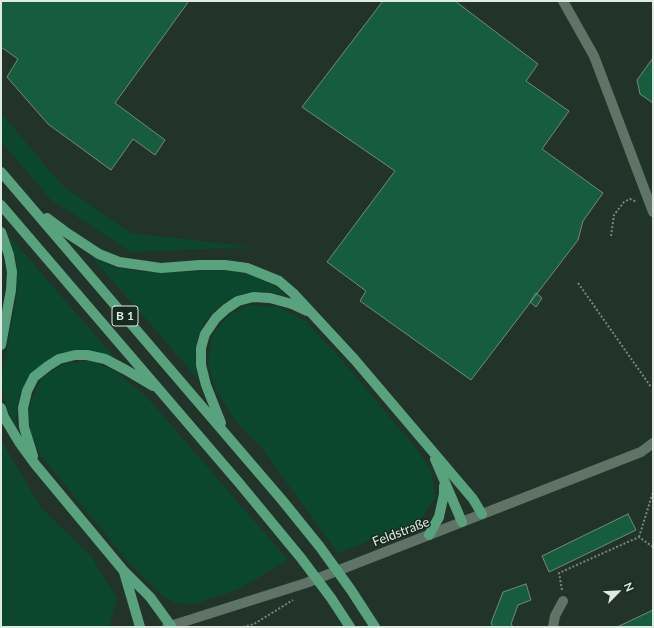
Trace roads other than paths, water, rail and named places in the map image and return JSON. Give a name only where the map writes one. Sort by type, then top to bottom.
[{"type":"main road","points":[[563,1],[594,56],[653,212]]},
{"type":"main road","name":"B 1","points":[[1,172],[224,430],[282,500],[320,547],[375,627]]},
{"type":"main road","points":[[27,201],[67,233],[100,254],[119,262],[161,268],[225,265],[247,268],[279,281],[293,293],[355,360],[473,499],[482,514]]},
{"type":"main road","name":"B 1","points":[[1,204],[240,484],[301,558],[331,598],[350,627]]},
{"type":"main road","points":[[1,232],[9,255],[12,272],[11,290],[1,345]]},
{"type":"main road","points":[[224,430],[206,385],[201,365],[201,348],[205,334],[216,318],[238,301],[253,298],[270,298],[292,304],[312,313]]},
{"type":"main road","points":[[35,464],[24,427],[23,408],[27,391],[34,377],[48,366],[59,360],[75,355],[87,355],[105,359],[163,393]]},
{"type":"main road","points":[[1,408],[4,417],[19,442],[35,464],[123,570],[150,597],[169,626]]},
{"type":"main road","name":"Feldstraße","points":[[169,626],[306,583],[641,452],[653,443]]},
{"type":"main road","name":"Feldstraße","points":[[641,452],[653,451]]},
{"type":"main road","points":[[432,452],[462,522]]},
{"type":"main road","points":[[429,535],[439,516],[444,494],[444,482]]},
{"type":"main road","points":[[123,570],[140,627]]},
{"type":"main road","points":[[553,627],[555,616],[563,601]]}]
